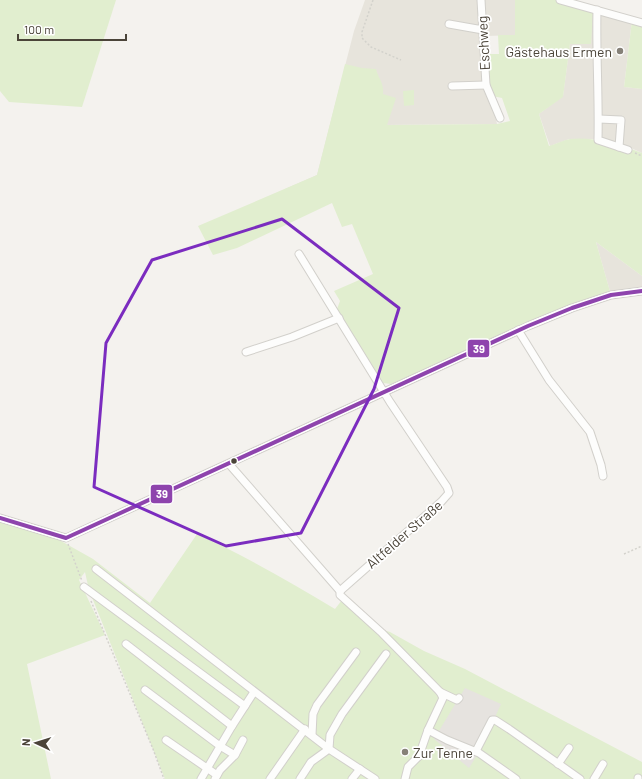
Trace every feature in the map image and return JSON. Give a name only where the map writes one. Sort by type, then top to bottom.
[{"type":"street","name":"Eschweg","points":[[481,0],[486,85],[500,118]]},
{"type":"street","points":[[560,0],[642,23]]},
{"type":"street","points":[[597,10],[596,44],[599,119],[598,140],[628,150]]},
{"type":"street","points":[[449,24],[483,30]]},
{"type":"street","name":"Eschweg","points":[[452,86],[486,85]]},
{"type":"street","points":[[599,119],[621,120],[619,147]]},
{"type":"street","name":"Altfelder Straße","points":[[299,254],[411,434],[447,487],[449,493],[441,502],[340,591]]},
{"type":"street","points":[[0,518],[66,538],[518,330],[611,294],[642,291]]},
{"type":"street","points":[[246,352],[292,337],[339,318]]},
{"type":"street","points":[[518,330],[549,380],[590,432],[603,476]]},
{"type":"street","points":[[229,464],[340,591],[340,595],[382,633],[440,692],[443,698],[428,730],[419,756],[408,767],[405,779]]},
{"type":"street","points":[[96,569],[329,749],[375,779]]},
{"type":"street","points":[[84,587],[245,706]]},
{"type":"street","points":[[126,644],[232,726]]},
{"type":"street","points":[[312,735],[313,714],[317,705],[356,652]]},
{"type":"street","points":[[329,749],[330,735],[342,714],[386,654]]},
{"type":"street","points":[[145,690],[220,746],[235,755]]},
{"type":"street","points":[[201,779],[254,692]]},
{"type":"street","points":[[440,692],[457,700],[459,698]]},
{"type":"street","points":[[476,751],[492,720],[495,720],[580,779]]},
{"type":"street","points":[[270,779],[305,729]]},
{"type":"street","points":[[428,730],[447,740],[476,751],[516,779]]},
{"type":"street","points":[[166,740],[207,768],[216,777],[235,755],[243,740]]},
{"type":"street","points":[[558,764],[569,748]]},
{"type":"street","points":[[300,779],[311,762],[329,749]]},
{"type":"street","points":[[594,779],[603,764]]},
{"type":"street","points":[[352,779],[360,769]]},
{"type":"path","points":[[373,0],[362,32],[362,38],[371,48],[401,60]]},
{"type":"path","points":[[66,538],[84,587]]},
{"type":"path","points":[[624,554],[642,546]]},
{"type":"path","points":[[90,599],[153,749],[164,779]]},
{"type":"highlighted area","points":[[282,219],[399,308],[374,389],[301,533],[226,546],[94,487],[106,343],[152,260]]},
{"type":"shaded area","points":[[365,0],[515,0],[515,35],[486,36],[488,86],[497,124],[381,125],[364,185],[285,189],[317,175],[354,31]]},
{"type":"shaded area","points":[[593,11],[632,20],[624,87],[642,89],[642,153],[631,148],[594,139],[569,139],[550,146],[539,114],[563,96],[570,44]]},
{"type":"shaded area","points":[[596,242],[642,276],[642,291],[611,295]]},
{"type":"shaded area","points":[[465,688],[501,704],[479,752],[469,768],[434,739]]},
{"type":"green space","points":[[0,0],[116,0],[82,107],[9,102],[0,91]]},
{"type":"green space","points":[[515,0],[559,0],[593,11],[591,44],[570,44],[563,97],[539,114],[549,146],[565,140],[578,138],[616,144],[642,153],[642,276],[596,242],[611,295],[518,330],[391,384],[383,383],[337,309],[340,301],[334,291],[373,274],[352,224],[342,227],[332,203],[237,248],[213,255],[198,226],[317,175],[345,64],[362,68],[376,69],[382,84],[383,94],[396,98],[387,125],[497,124],[510,121],[502,98],[492,96],[491,86],[488,87],[487,54],[499,54],[498,35],[515,35]]},
{"type":"green space","points":[[632,20],[642,23],[642,89],[624,87]]},
{"type":"green space","points":[[414,90],[414,105],[404,106],[403,91]]},
{"type":"green space","points":[[0,518],[54,537],[93,559],[150,603],[197,534],[267,570],[335,609],[342,600],[383,630],[390,632],[424,651],[465,669],[642,762],[642,779],[165,779],[89,590],[85,572],[79,580],[105,635],[27,664],[51,779],[0,779]]},
{"type":"transit line","name":"39","points":[[0,518],[66,538],[528,326],[572,308],[611,295],[642,291]]},
{"type":"place","name":"Gästehaus Ermen","points":[[620,51]]},
{"type":"place","name":"Zur Tenne","points":[[405,752]]}]
